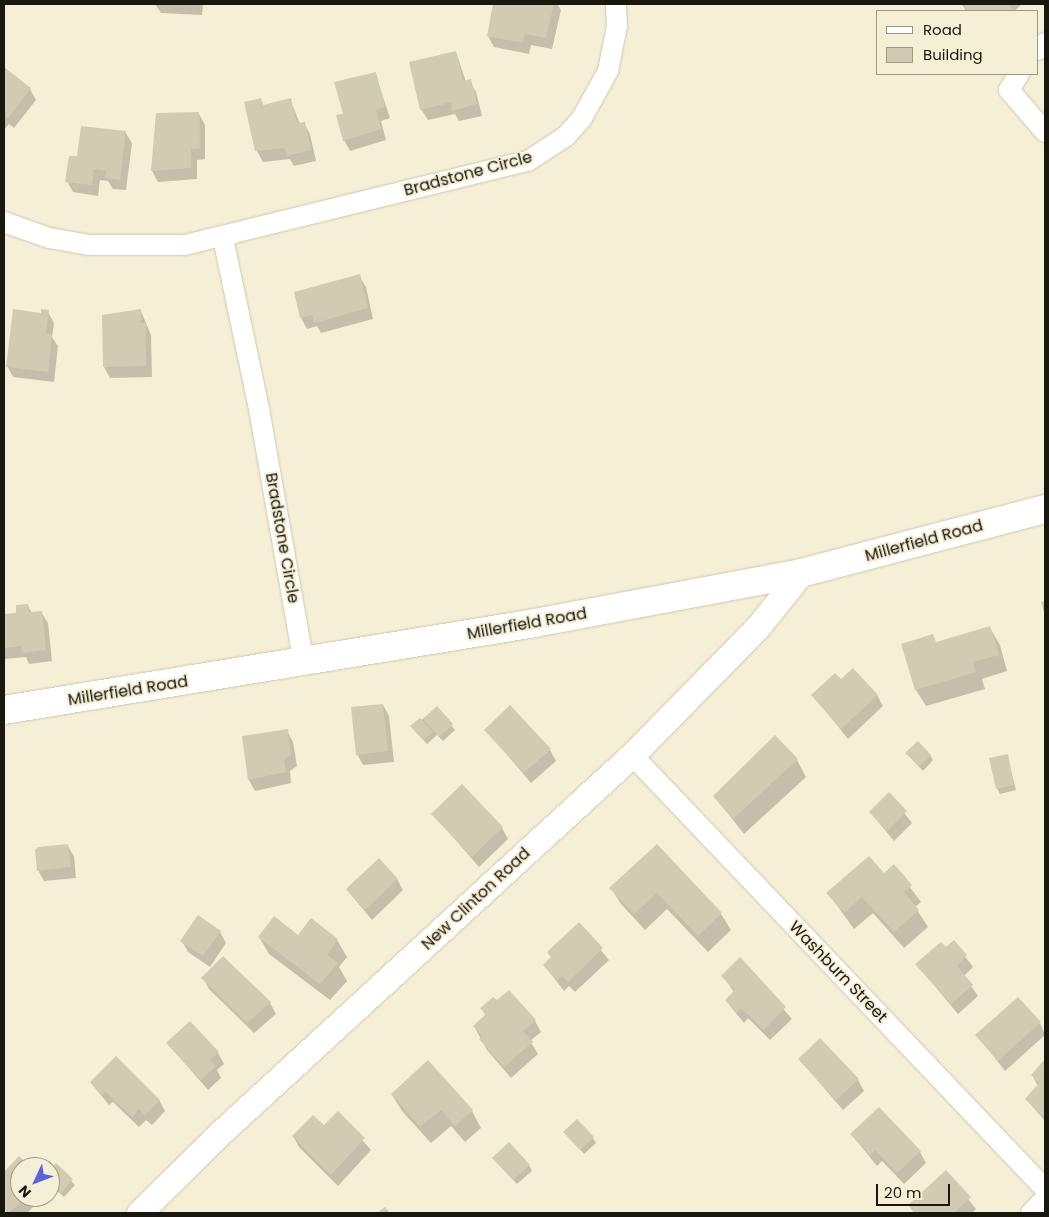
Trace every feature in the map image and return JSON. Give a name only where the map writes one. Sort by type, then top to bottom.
[{"type":"main road","name":"Millerfield Road","points":[[4,710],[304,663],[801,573],[1045,509]]},
{"type":"street","name":"Bradstone Circle","points":[[4,222],[49,238],[90,245],[184,245],[223,238],[528,161],[547,150],[582,118],[608,71],[617,26],[616,4]]},
{"type":"street","points":[[1017,75],[1009,90],[1045,132]]},
{"type":"street","name":"Bradstone Circle","points":[[223,238],[259,410],[304,663]]},
{"type":"street","name":"New Clinton Road","points":[[138,1213],[218,1135],[632,756],[756,628],[801,573]]},
{"type":"street","name":"Washburn Street","points":[[632,756],[1045,1189]]},
{"type":"street","points":[[1031,1213],[1045,1200]]},
{"type":"building","points":[[493,4],[554,4],[546,38],[525,34],[523,43],[487,36]]},
{"type":"building","points":[[961,4],[1008,4],[1014,10],[967,10]]},
{"type":"building","points":[[456,51],[463,81],[471,79],[477,104],[451,111],[452,102],[420,110],[409,62]]},
{"type":"building","points":[[4,67],[31,88],[8,118],[4,115]]},
{"type":"building","points":[[376,72],[385,107],[376,110],[381,129],[343,141],[336,115],[343,114],[334,82]]},
{"type":"building","points":[[261,98],[263,105],[291,98],[297,123],[305,122],[311,150],[287,156],[285,148],[255,151],[244,102]]},
{"type":"building","points":[[199,112],[200,148],[191,149],[191,168],[151,171],[156,113]]},
{"type":"building","points":[[81,126],[126,131],[120,180],[105,178],[106,171],[94,169],[92,185],[65,182],[69,156],[77,156]]},
{"type":"building","points":[[360,274],[368,308],[314,323],[312,315],[300,318],[294,292]]},
{"type":"building","points":[[13,309],[41,313],[41,309],[49,310],[46,333],[52,334],[48,372],[6,367]]},
{"type":"building","points":[[141,309],[141,323],[146,323],[146,366],[103,367],[102,315]]},
{"type":"building","points":[[1045,601],[1045,616],[1041,602]]},
{"type":"building","points":[[28,604],[29,612],[42,611],[46,650],[22,653],[21,646],[4,648],[4,614],[16,613],[16,605]]},
{"type":"building","points":[[990,626],[999,655],[973,662],[976,672],[915,690],[901,644],[933,634],[936,642]]},
{"type":"building","points":[[853,668],[878,695],[841,729],[811,695],[835,673],[841,679]]},
{"type":"building","points":[[383,704],[388,751],[356,755],[351,707]]},
{"type":"building","points":[[510,705],[551,749],[524,773],[484,730]]},
{"type":"building","points":[[437,706],[453,724],[439,737],[423,719]]},
{"type":"building","points":[[420,718],[433,732],[423,740],[410,726]]},
{"type":"building","points":[[288,729],[291,755],[284,759],[286,772],[248,780],[242,736]]},
{"type":"building","points":[[775,735],[798,759],[733,819],[713,796]]},
{"type":"building","points":[[918,741],[931,755],[920,766],[905,753]]},
{"type":"building","points":[[1008,754],[1014,785],[996,789],[989,758]]},
{"type":"building","points":[[462,784],[503,827],[472,857],[431,814]]},
{"type":"building","points":[[889,792],[907,811],[887,831],[869,812]]},
{"type":"building","points":[[68,844],[71,867],[37,871],[35,850],[38,847]]},
{"type":"building","points":[[657,844],[722,913],[698,936],[657,893],[634,914],[609,888]]},
{"type":"building","points":[[869,856],[884,873],[894,864],[912,885],[904,892],[919,910],[894,932],[862,897],[844,913],[826,893]]},
{"type":"building","points":[[379,858],[398,879],[365,910],[346,889]]},
{"type":"building","points":[[198,915],[221,931],[203,956],[180,941]]},
{"type":"building","points":[[274,916],[298,935],[311,918],[338,939],[327,955],[338,963],[320,984],[258,937]]},
{"type":"building","points":[[579,922],[603,948],[568,982],[562,976],[557,980],[543,965],[551,957],[547,952]]},
{"type":"building","points":[[954,940],[967,955],[957,966],[973,985],[951,1004],[915,964],[941,942],[946,947]]},
{"type":"building","points":[[223,956],[271,1002],[247,1023],[201,978]]},
{"type":"building","points":[[740,957],[786,1007],[764,1030],[741,1008],[737,1013],[725,1000],[735,990],[721,976]]},
{"type":"building","points":[[509,990],[536,1020],[523,1031],[533,1042],[504,1067],[479,1039],[482,1036],[473,1026],[486,1014],[480,1008],[493,997],[497,1000]]},
{"type":"building","points":[[1018,997],[1041,1022],[998,1061],[975,1035]]},
{"type":"building","points":[[190,1021],[219,1052],[210,1060],[216,1066],[201,1080],[166,1043]]},
{"type":"building","points":[[820,1038],[859,1079],[836,1100],[798,1059]]},
{"type":"building","points":[[116,1056],[160,1100],[145,1115],[139,1109],[132,1117],[106,1092],[102,1095],[90,1082]]},
{"type":"building","points":[[1045,1059],[1045,1118],[1025,1099],[1039,1083],[1031,1075]]},
{"type":"building","points":[[428,1060],[473,1110],[455,1126],[441,1110],[420,1127],[391,1094]]},
{"type":"building","points":[[879,1107],[921,1151],[897,1173],[875,1150],[870,1155],[850,1134]]},
{"type":"building","points":[[338,1111],[365,1138],[331,1175],[292,1136],[313,1115],[324,1125]]},
{"type":"building","points":[[577,1119],[594,1137],[580,1150],[563,1132]]},
{"type":"building","points":[[509,1142],[530,1165],[513,1180],[492,1158]]},
{"type":"building","points":[[10,1166],[10,1207],[15,1207],[9,1213],[4,1208],[4,1172]]},
{"type":"building","points":[[60,1167],[73,1179],[60,1192]]},
{"type":"building","points":[[946,1170],[971,1197],[954,1213],[915,1213],[908,1205]]},
{"type":"building","points":[[385,1207],[390,1213],[377,1213]]}]
